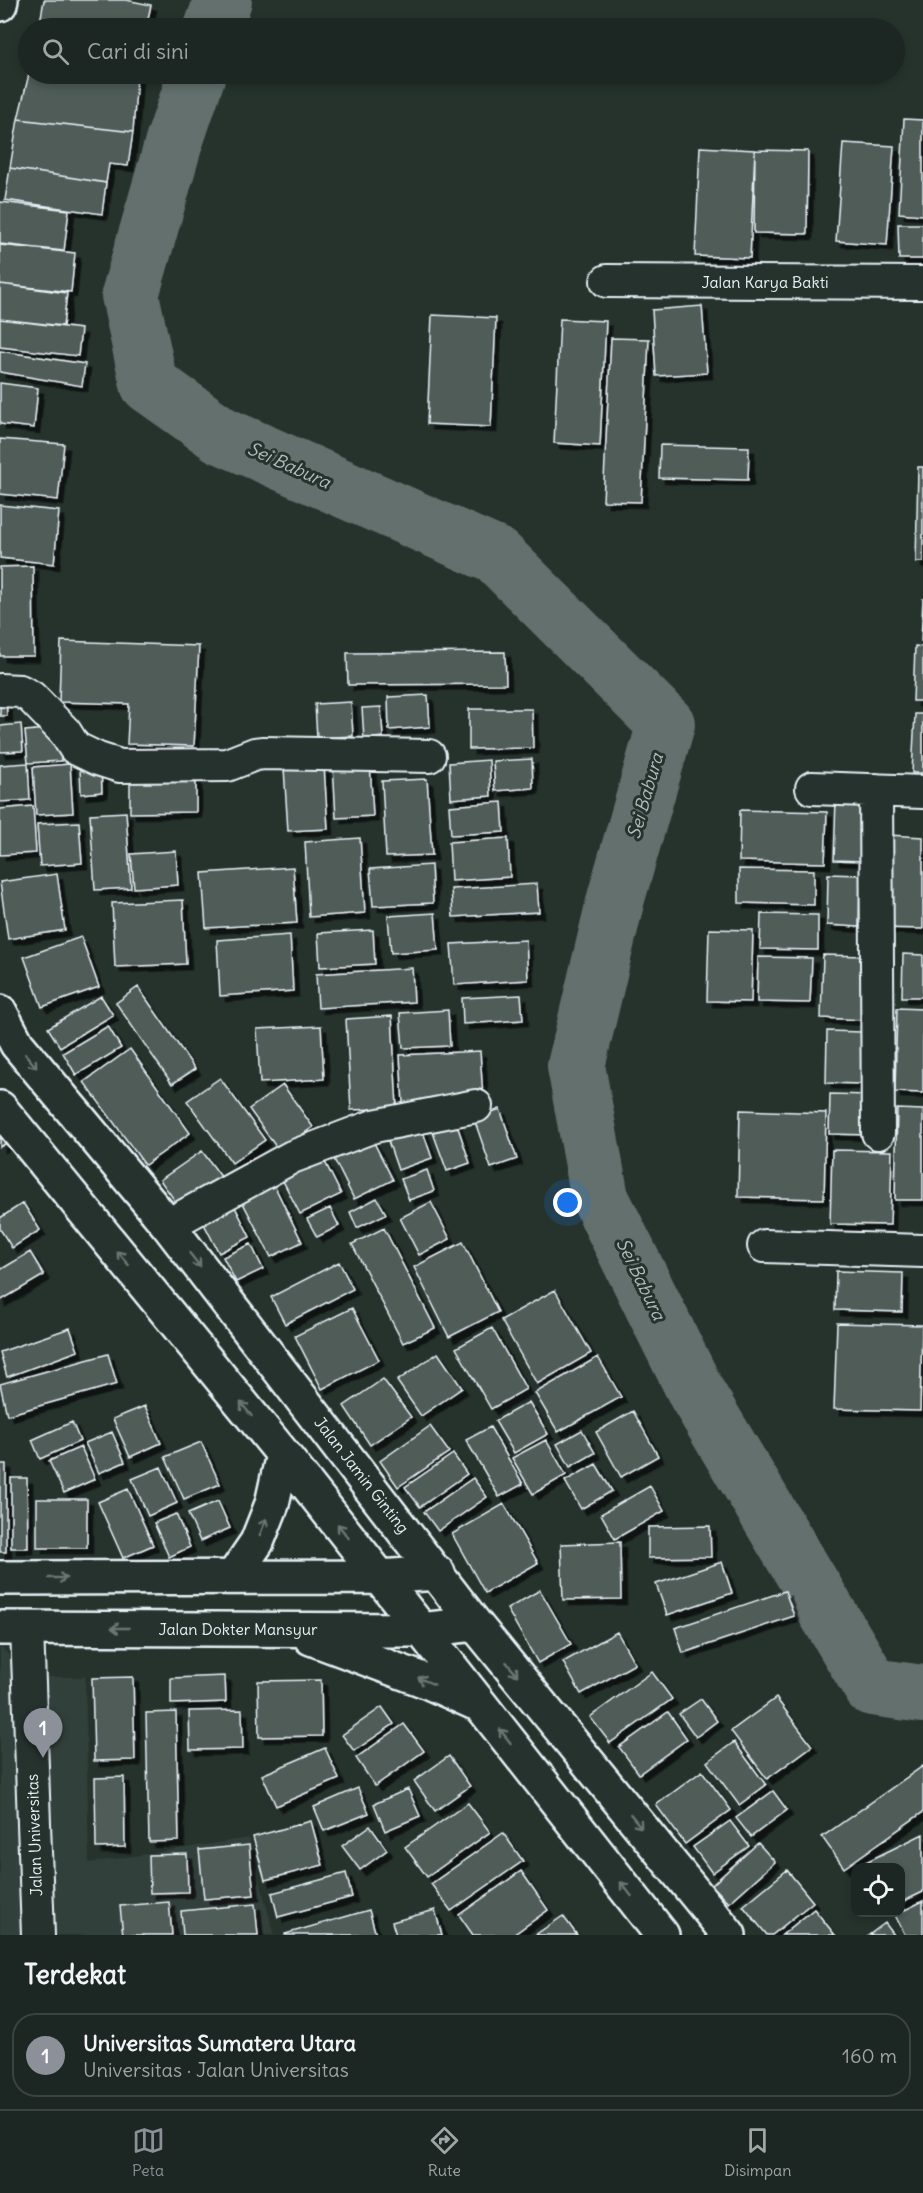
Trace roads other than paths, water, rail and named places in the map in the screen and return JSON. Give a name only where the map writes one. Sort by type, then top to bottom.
[{"type":"main road","name":"Jalan Jamin Ginting","points":[[0,1011],[17,1044],[168,1225],[475,1624],[729,1935]]},
{"type":"main road","points":[[0,1108],[283,1454],[662,1935]]},
{"type":"main road","points":[[233,1577],[257,1542],[272,1504],[283,1454]]},
{"type":"main road","points":[[0,1578],[379,1577],[438,1574]]},
{"type":"main road","name":"Jalan Dokter Mansyur","points":[[14,1628],[420,1630],[475,1624]]},
{"type":"main road","points":[[283,1629],[396,1669],[480,1705]]},
{"type":"street","name":"Jalan Karya Bakti","points":[[607,281],[923,283]]},
{"type":"street","points":[[0,690],[20,691],[31,698],[65,732],[75,747],[98,759],[120,766],[227,765],[255,754],[264,753],[429,756]]},
{"type":"street","points":[[812,788],[923,792]]},
{"type":"street","points":[[876,790],[878,1133]]},
{"type":"street","points":[[168,1225],[292,1157],[374,1126],[476,1106]]},
{"type":"street","points":[[764,1246],[923,1251]]},
{"type":"street","name":"Jalan Universitas","points":[[14,1628],[38,1935]]},
{"type":"waterway","name":"Sei Babura","points":[[217,18],[223,0]]},
{"type":"waterway","name":"Sei Babura","points":[[194,84],[174,142],[130,295],[149,384],[221,435],[497,556],[666,724],[616,898],[576,1066],[600,1198],[697,1394],[872,1687],[923,1694]]},
{"type":"place","name":"Universitas Sumatera Utara","points":[[43,1758]]}]
